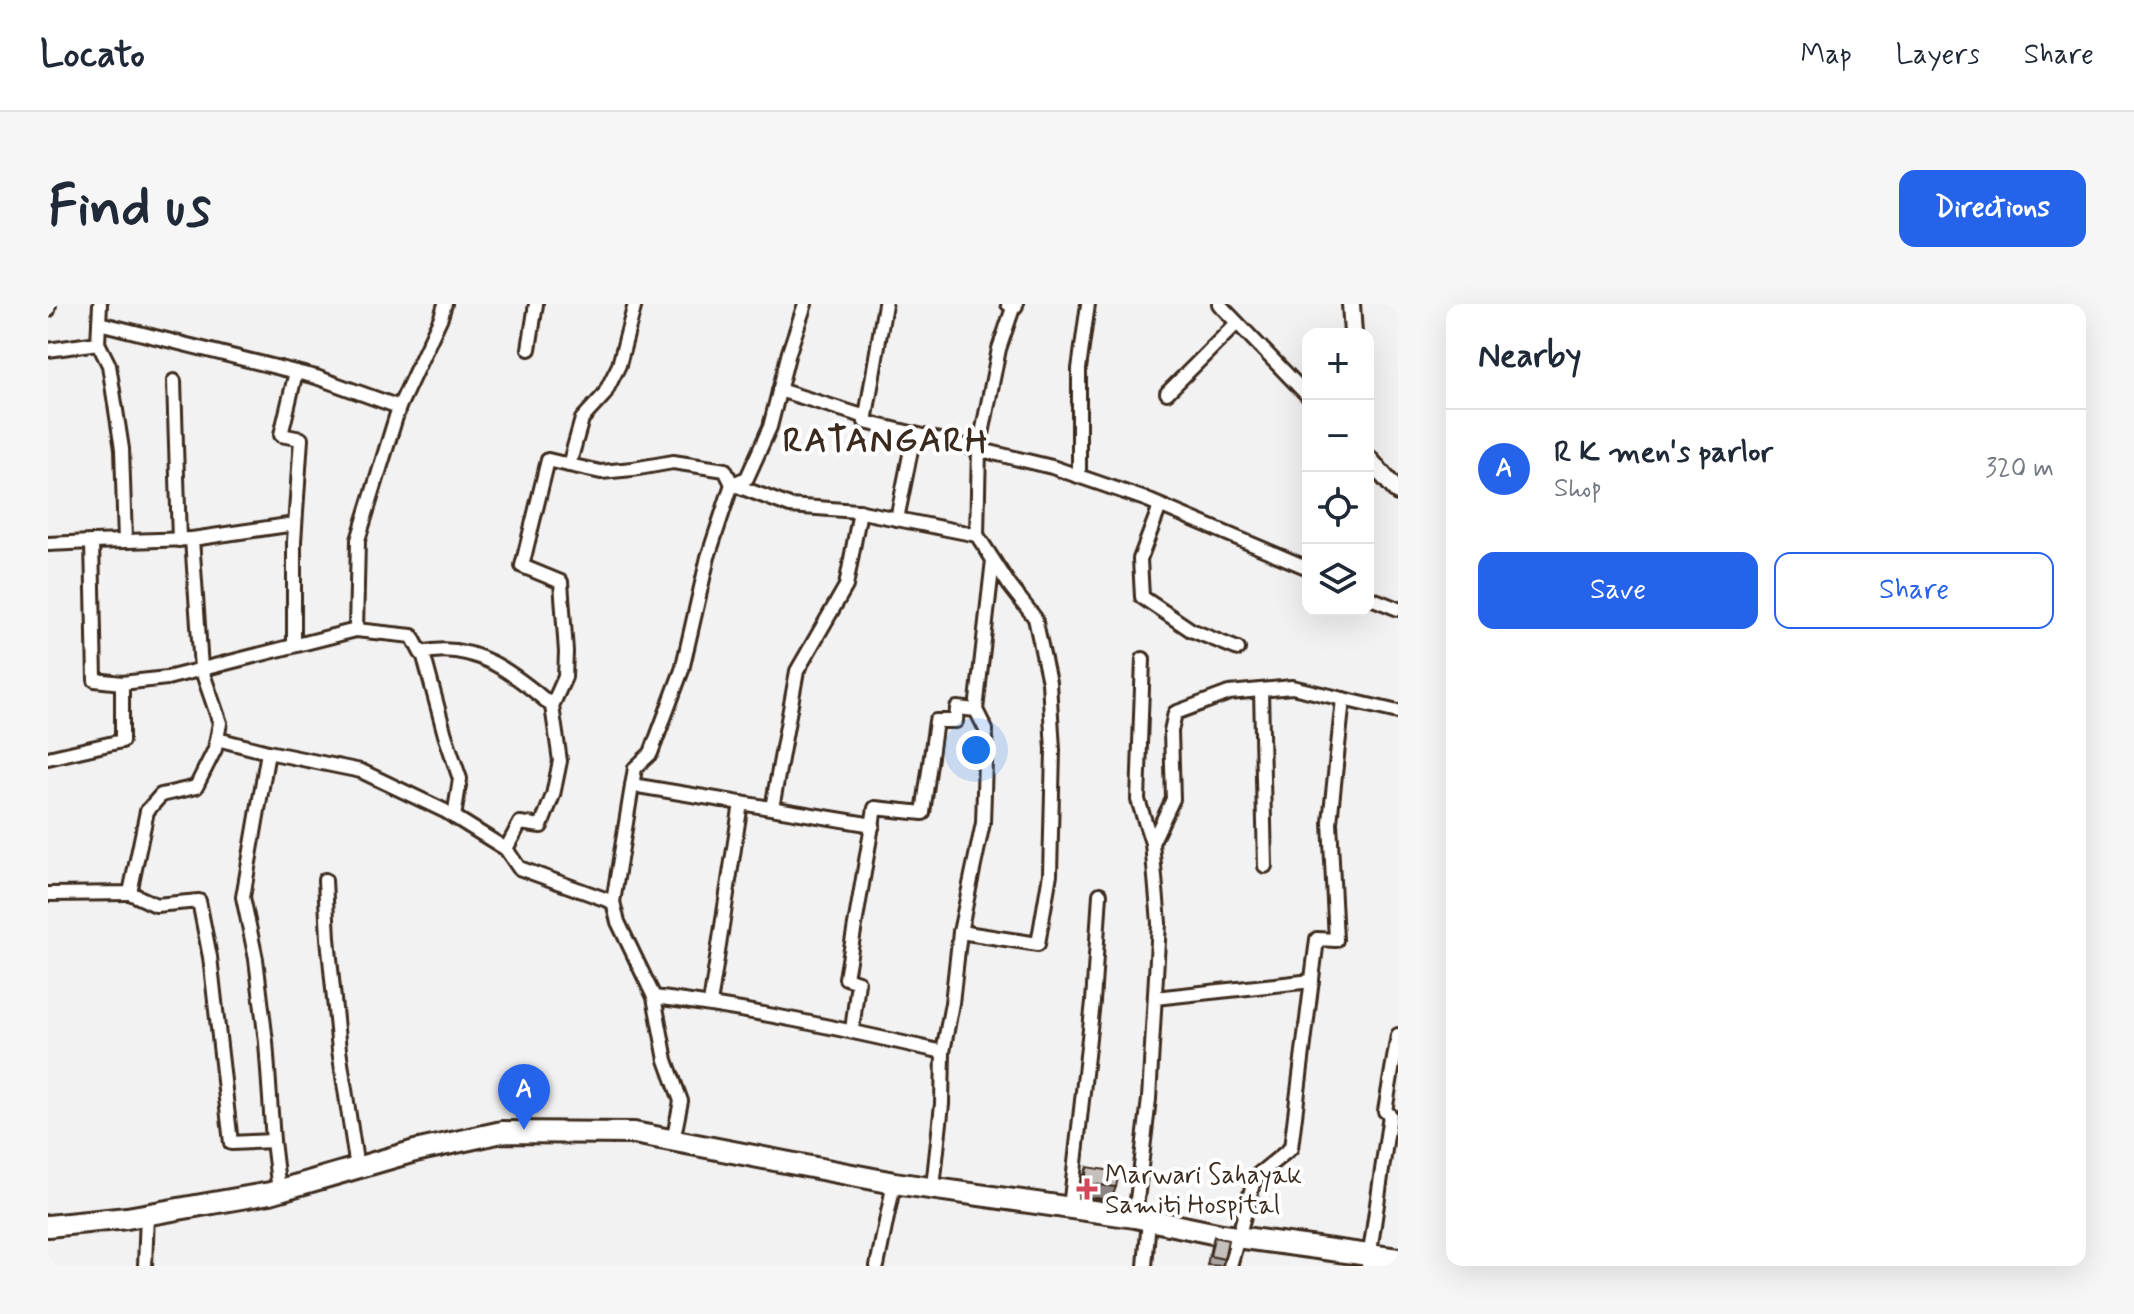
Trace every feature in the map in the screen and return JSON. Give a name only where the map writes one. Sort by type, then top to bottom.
[{"type":"main road","points":[[48,1226],[147,1215],[279,1191],[415,1151],[502,1132],[634,1133],[894,1183],[1142,1219],[1369,1260],[1398,1259]]},
{"type":"street","points":[[48,310],[49,304]]},
{"type":"street","points":[[100,304],[98,343],[109,365],[122,449],[125,541]]},
{"type":"street","points":[[356,630],[358,540],[399,407],[445,304]]},
{"type":"street","points":[[529,349],[536,304]]},
{"type":"street","points":[[569,465],[582,419],[604,395],[619,365],[635,304]]},
{"type":"street","points":[[673,1141],[681,1101],[666,1060],[654,997],[618,922],[613,902],[635,768],[651,753],[682,670],[708,557],[732,484],[747,478],[770,427],[805,304]]},
{"type":"street","points":[[885,304],[865,422],[1052,467],[1160,506],[1302,565]]},
{"type":"street","points":[[960,932],[1038,944],[1050,874],[1053,750],[1049,682],[1035,618],[977,535],[979,449],[999,349],[1014,304],[1006,304]]},
{"type":"street","points":[[1079,476],[1079,369],[1088,304]]},
{"type":"street","points":[[1219,304],[1302,390]]},
{"type":"street","points":[[1351,304],[1353,328]]},
{"type":"street","points":[[99,323],[316,377],[399,407]]},
{"type":"street","points":[[1167,393],[1237,323]]},
{"type":"street","points":[[48,350],[98,343]]},
{"type":"street","points":[[294,644],[295,524],[301,439],[281,435],[296,372]]},
{"type":"street","points":[[130,893],[147,811],[161,795],[196,787],[215,749],[220,723],[201,668],[185,540],[174,381]]},
{"type":"street","points":[[779,390],[866,417]]},
{"type":"street","points":[[897,519],[914,435]]},
{"type":"street","points":[[506,849],[520,823],[541,826],[553,795],[560,761],[552,706],[565,677],[561,582],[522,566],[548,460],[601,472],[673,462],[725,470],[732,484],[790,506],[860,511],[977,535]]},
{"type":"street","points":[[1374,465],[1398,492]]},
{"type":"street","points":[[1160,506],[1140,559],[1142,597],[1191,630],[1238,649]]},
{"type":"street","points":[[772,808],[797,671],[846,586],[860,511]]},
{"type":"street","points":[[48,544],[185,540],[295,524]]},
{"type":"street","points":[[92,542],[95,680],[122,683],[167,678],[356,630],[412,636],[423,653],[460,779],[454,817]]},
{"type":"street","points":[[933,1187],[942,1104],[943,1052],[960,932],[983,823],[986,730],[976,710],[993,560]]},
{"type":"street","points":[[1374,599],[1398,609]]},
{"type":"street","points":[[423,653],[462,651],[490,662],[504,668],[552,706]]},
{"type":"street","points":[[1143,659],[1138,800],[1152,843],[1159,923],[1142,1219],[1145,1266]]},
{"type":"street","points":[[48,759],[122,741],[122,683]]},
{"type":"street","points":[[1152,843],[1173,799],[1171,731],[1175,713],[1229,693],[1292,687],[1398,712]]},
{"type":"street","points":[[1261,690],[1265,866]]},
{"type":"street","points":[[1230,1266],[1255,1177],[1291,1148],[1317,939],[1336,940],[1330,822],[1343,699]]},
{"type":"street","points":[[852,1031],[858,982],[846,978],[875,808],[923,813],[936,721],[956,721],[957,708],[976,710]]},
{"type":"street","points":[[217,739],[361,771],[454,817],[506,849],[519,868],[613,902]]},
{"type":"street","points":[[268,752],[243,897],[258,973],[279,1191]]},
{"type":"street","points":[[632,785],[873,825]]},
{"type":"street","points":[[710,1004],[741,803]]},
{"type":"street","points":[[325,880],[339,1050],[357,1168]]},
{"type":"street","points":[[48,894],[130,893],[156,905],[199,901],[210,957],[231,1143],[273,1141]]},
{"type":"street","points":[[1070,1208],[1093,1002],[1100,894]]},
{"type":"street","points":[[1155,998],[1312,981]]},
{"type":"street","points":[[654,997],[710,1004],[852,1031],[943,1052]]},
{"type":"street","points":[[1369,1260],[1390,1115],[1385,1111],[1398,1035]]},
{"type":"street","points":[[1382,1169],[1398,1172]]},
{"type":"street","points":[[877,1266],[894,1183]]},
{"type":"street","points":[[145,1266],[147,1215]]},
{"type":"building","points":[[1087,1167],[1119,1172],[1116,1187],[1085,1183]]},
{"type":"building","points":[[1214,1237],[1228,1240],[1224,1259],[1210,1256]]},
{"type":"place","name":"R K men's parlor","points":[[524,1130]]},
{"type":"place","name":"Marwari Sahayak Samiti Hospital","points":[[1087,1189]]},
{"type":"district","name":"RATANGARH","points":[[886,439]]}]
